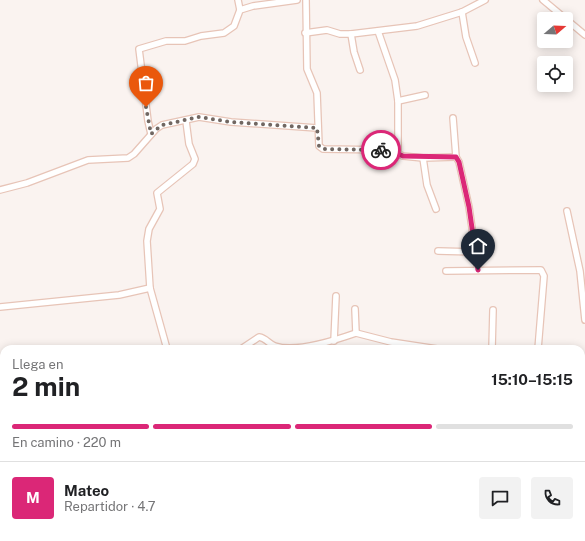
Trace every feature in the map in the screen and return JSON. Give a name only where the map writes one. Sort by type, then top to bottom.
[{"type":"street","points":[[151,134],[139,49],[166,41],[186,41],[201,36],[224,33],[234,26],[240,10],[238,0]]},
{"type":"street","points":[[240,10],[253,6],[297,0]]},
{"type":"street","points":[[306,0],[306,69],[317,93],[317,128],[319,146],[323,149],[389,150],[403,156],[423,158],[456,157]]},
{"type":"street","points":[[305,33],[327,30],[340,34],[351,34],[417,26],[462,12],[485,0]]},
{"type":"street","points":[[543,0],[585,35]]},
{"type":"street","points":[[462,12],[466,38],[475,63]]},
{"type":"street","points":[[378,31],[395,80],[398,101],[398,153]]},
{"type":"street","points":[[351,34],[354,52],[360,70]]},
{"type":"street","points":[[398,101],[425,95]]},
{"type":"street","points":[[0,190],[27,183],[88,160],[128,158],[134,154],[151,134],[162,125],[199,117],[317,128]]},
{"type":"street","points":[[453,118],[456,157],[459,162],[469,207],[478,270]]},
{"type":"street","points":[[166,345],[150,288],[147,241],[149,229],[160,209],[156,193],[194,164],[195,159],[189,144],[186,121]]},
{"type":"street","points":[[423,158],[427,185],[436,209]]},
{"type":"street","points":[[567,211],[583,271],[585,320]]},
{"type":"street","points":[[438,251],[476,252]]},
{"type":"street","points":[[446,271],[541,270],[544,276],[538,345]]},
{"type":"street","points":[[0,307],[119,295],[150,288]]},
{"type":"street","points":[[334,341],[336,296]]},
{"type":"street","points":[[355,309],[356,334]]},
{"type":"street","points":[[492,345],[493,310]]},
{"type":"street","points":[[311,345],[334,341],[356,334],[396,345]]},
{"type":"street","points":[[247,345],[259,337],[264,338],[273,345]]},
{"type":"street","points":[[585,530],[585,541]]},
{"type":"way so far","points":[[146,107],[151,134],[162,125],[199,117],[231,122],[317,128],[317,140],[319,146],[323,149],[381,150]]},
{"type":"route","points":[[381,150],[389,150],[403,156],[423,158],[456,157],[459,162],[469,207],[478,270]]}]
